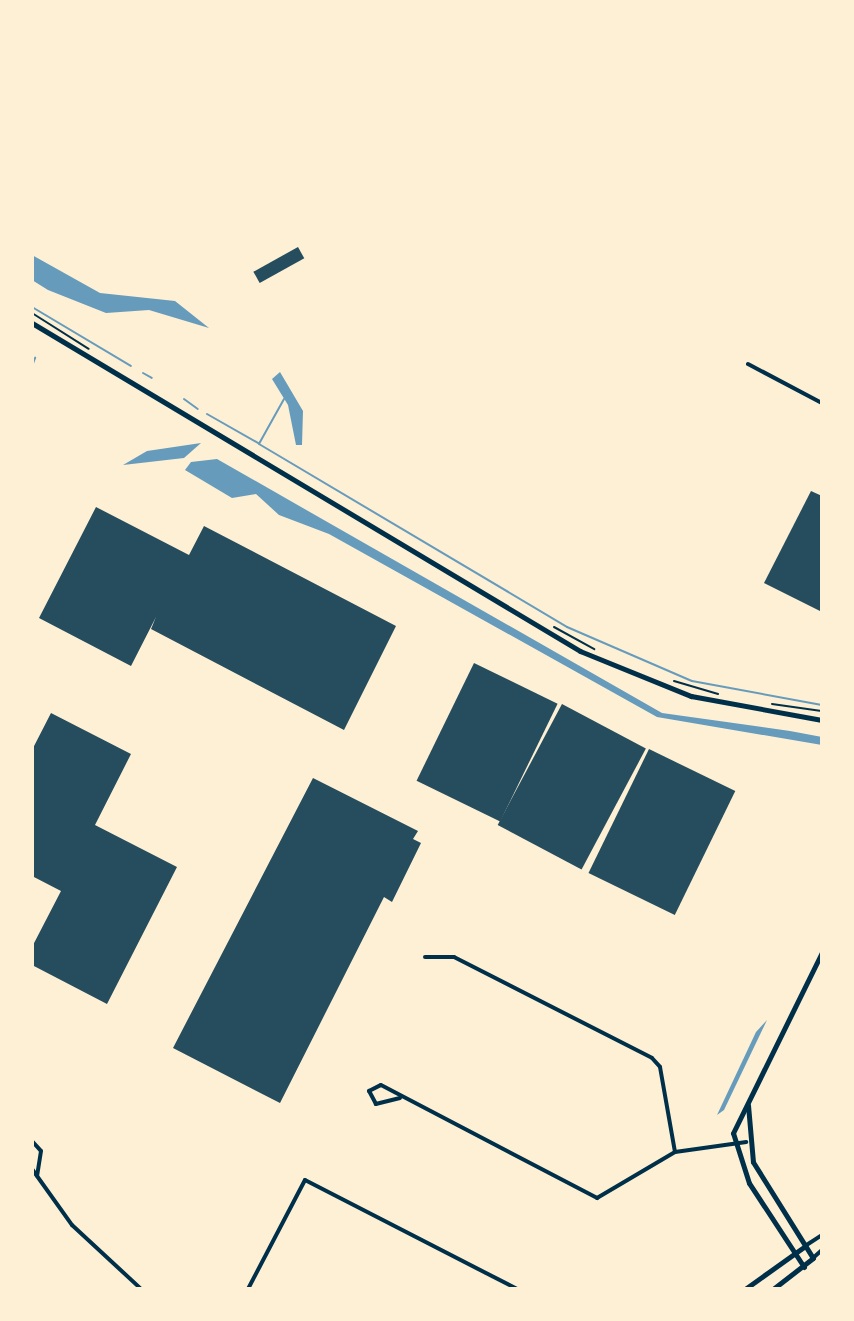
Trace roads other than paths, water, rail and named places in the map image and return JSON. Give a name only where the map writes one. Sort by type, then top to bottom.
[{"type":"street","points":[[32,323],[580,651],[691,696],[822,720]]},
{"type":"street","points":[[748,364],[822,403]]},
{"type":"street","points":[[804,1267],[733,1144],[750,1095],[822,952]]},
{"type":"street","points":[[425,957],[454,957],[652,1058],[660,1067],[675,1152]]},
{"type":"street","points":[[400,1098],[376,1104],[369,1091],[381,1085],[400,1098],[597,1198],[675,1152],[746,1142]]},
{"type":"street","points":[[750,1095],[746,1142],[813,1258]]},
{"type":"street","points":[[32,1141],[41,1151],[37,1176]]},
{"type":"street","points":[[32,1169],[72,1225],[141,1289]]},
{"type":"street","points":[[248,1289],[305,1180],[517,1289]]},
{"type":"street","points":[[745,1289],[822,1235]]},
{"type":"street","points":[[773,1289],[822,1250]]},
{"type":"water","points":[[32,255],[100,293],[175,301],[209,328],[149,310],[106,313],[48,290],[32,280]]},
{"type":"water","points":[[280,372],[303,411],[302,445],[296,445],[288,405],[272,379]]},
{"type":"water","points":[[201,443],[184,458],[123,465],[147,451]]},
{"type":"water","points":[[217,459],[662,713],[822,737],[822,745],[657,717],[329,534],[279,515],[256,494],[232,498],[185,470],[191,462]]},
{"type":"water","points":[[767,1020],[724,1110],[717,1115],[756,1032]]},
{"type":"waterway","points":[[32,307],[131,366]]},
{"type":"waterway","points":[[32,366],[35,358]]},
{"type":"waterway","points":[[143,373],[152,378]]},
{"type":"waterway","points":[[184,399],[198,409]]},
{"type":"waterway","points":[[284,399],[259,444],[567,627],[692,681],[822,705]]},
{"type":"waterway","points":[[207,414],[258,443]]}]
